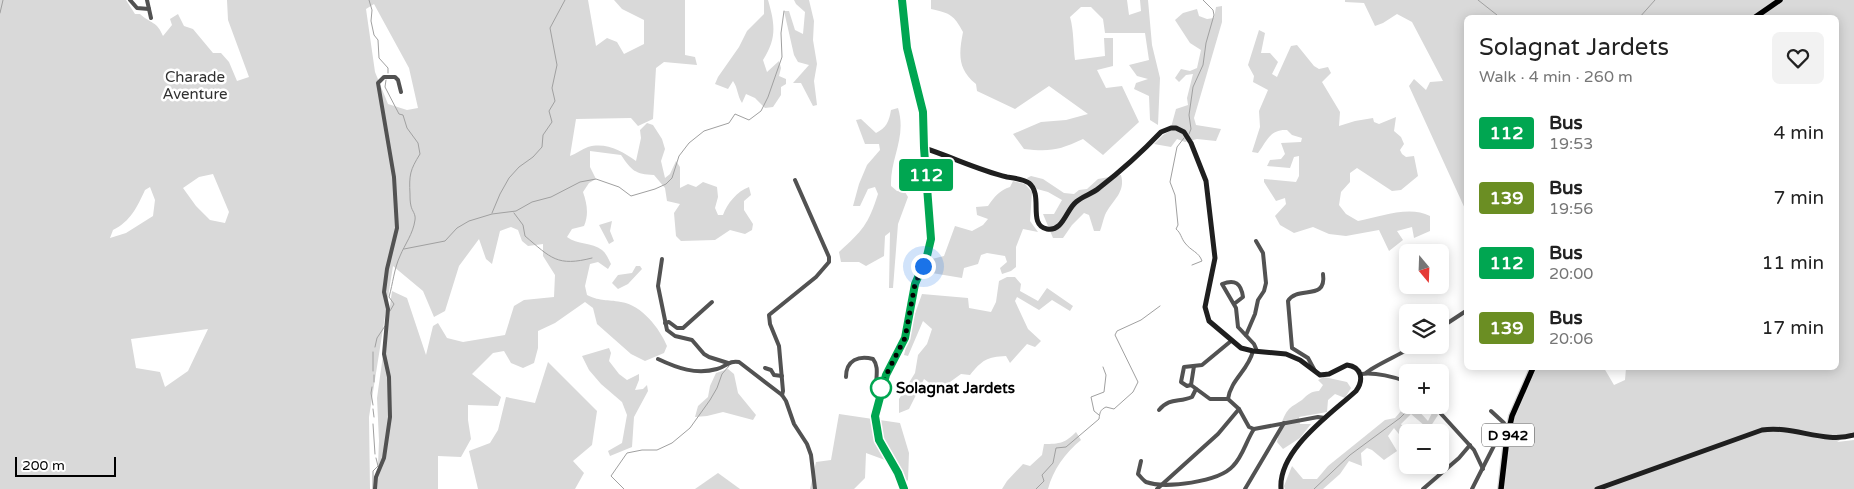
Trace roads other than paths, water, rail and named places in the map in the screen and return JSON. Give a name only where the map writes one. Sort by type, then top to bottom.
[{"type":"main road","points":[[1758,15],[1780,0]]},
{"type":"main road","name":"D 942","points":[[1501,489],[1507,438],[1512,416],[1531,370]]},
{"type":"street","points":[[130,0],[137,8],[149,10]]},
{"type":"street","points":[[147,0],[151,18]]},
{"type":"street","points":[[902,0],[907,48],[923,112],[931,230],[930,247],[915,284],[905,338],[886,375],[875,416],[877,433],[904,489]]},
{"type":"street","points":[[375,489],[376,477],[384,458],[390,417],[389,378],[384,354],[388,309],[384,292],[387,269],[397,228],[394,177],[378,83],[384,77],[395,77],[398,80],[401,92]]},
{"type":"street","points":[[924,148],[995,174],[1024,180],[1029,183],[1035,191],[1038,223],[1046,229],[1051,229],[1061,224],[1068,211],[1078,200],[1103,184],[1161,132],[1171,128],[1180,130],[1191,143],[1206,181],[1215,258],[1206,304],[1206,313],[1211,323],[1243,349],[1286,354],[1300,360],[1314,371],[1324,375],[1347,365],[1363,374],[1399,379]]},
{"type":"street","points":[[795,180],[829,257],[829,262],[816,276],[769,315],[770,324],[779,346],[782,395],[811,455],[815,489]]},
{"type":"street","points":[[1246,335],[1256,314],[1258,300],[1264,291],[1266,283],[1263,253],[1256,241]]},
{"type":"street","points":[[662,259],[658,286],[664,323],[670,333],[692,340],[704,354],[718,361],[728,363],[739,362],[773,390],[782,395]]},
{"type":"street","points":[[1314,371],[1310,360],[1292,348],[1288,302],[1295,295],[1317,291],[1321,288],[1324,280],[1323,274]]},
{"type":"street","points":[[1228,400],[1232,384],[1248,365],[1255,351],[1254,344],[1238,327],[1234,304],[1222,284],[1229,281],[1239,284],[1243,297],[1234,304]]},
{"type":"street","points":[[664,323],[669,322],[677,328],[683,328],[712,302]]},
{"type":"street","points":[[1449,322],[1464,312]]},
{"type":"street","points":[[1231,341],[1206,362],[1194,366],[1186,366],[1183,371],[1182,384],[1191,385],[1210,399],[1228,400],[1239,408],[1249,427],[1254,429],[1318,417],[1326,418]]},
{"type":"street","points":[[1281,489],[1283,473],[1298,445],[1356,391],[1363,374],[1400,354]]},
{"type":"street","points":[[658,359],[690,371],[720,369],[728,363]]},
{"type":"street","points":[[846,376],[846,372],[853,359],[874,360],[877,367],[876,390],[880,395]]},
{"type":"street","points":[[1191,385],[1194,366]]},
{"type":"street","points":[[765,368],[771,370],[774,375],[782,376]]},
{"type":"street","points":[[1159,410],[1164,404],[1169,402],[1188,399],[1196,389]]},
{"type":"street","points":[[1159,487],[1218,434],[1239,408]]},
{"type":"street","points":[[1472,489],[1504,426],[1504,423],[1491,411]]},
{"type":"street","points":[[1441,414],[1470,445],[1483,469]]},
{"type":"street","points":[[1245,489],[1284,423]]},
{"type":"street","points":[[1141,461],[1138,474],[1146,482],[1159,487],[1172,487],[1202,482],[1224,473],[1237,462],[1254,429]]},
{"type":"street","points":[[1597,489],[1762,430],[1782,429],[1835,437],[1854,435]]},
{"type":"street","points":[[1423,489],[1459,458],[1470,445]]},
{"type":"waterway","points":[[0,13],[3,0]]},
{"type":"waterway","points":[[369,0],[372,10],[371,21],[374,35],[378,40],[379,58],[388,68],[388,73]]},
{"type":"waterway","points":[[492,213],[509,178],[542,147],[543,135],[552,122],[549,111],[555,101],[552,88],[557,65],[550,28],[565,0]]},
{"type":"waterway","points":[[1189,134],[1191,129],[1189,115],[1193,87],[1203,65],[1206,43],[1214,15],[1213,10],[1203,0]]},
{"type":"waterway","points":[[1478,0],[1497,15]]},
{"type":"waterway","points":[[1642,15],[1655,0]]},
{"type":"waterway","points":[[404,249],[445,241],[457,228],[469,221],[492,214],[516,211],[532,202],[551,197],[580,182],[596,179],[619,187],[631,196],[666,184],[672,178],[679,156],[689,143],[704,131],[729,123],[735,114],[749,120],[761,111],[782,57],[781,33],[784,11]]},
{"type":"waterway","points":[[386,80],[385,87],[399,114],[403,115],[407,128],[418,143],[420,154],[410,177],[410,202],[415,220],[411,234],[396,266],[389,297],[394,304],[390,311]]},
{"type":"waterway","points":[[1184,138],[1177,147],[1170,182],[1175,195],[1178,225],[1176,229],[1185,243],[1202,261],[1192,265]]},
{"type":"waterway","points":[[514,213],[523,225],[525,236],[548,255],[562,261],[580,261],[592,258]]},
{"type":"waterway","points":[[1036,489],[1044,481],[1042,475],[1053,463],[1056,448],[1066,447],[1099,419],[1103,409],[1106,407],[1114,409],[1133,392],[1138,382],[1115,335],[1117,331],[1141,320],[1160,306]]},
{"type":"waterway","points":[[375,347],[377,338],[385,326]]},
{"type":"waterway","points":[[373,352],[373,371]]},
{"type":"waterway","points":[[624,489],[611,476],[627,453],[657,450],[672,443],[690,428],[710,400],[722,374],[729,366]]},
{"type":"waterway","points":[[1099,415],[1094,411],[1091,397],[1104,392],[1106,375],[1103,367]]},
{"type":"waterway","points":[[374,375],[374,382]]},
{"type":"waterway","points":[[372,387],[373,405]]},
{"type":"waterway","points":[[373,409],[374,417]]},
{"type":"waterway","points":[[1314,489],[1350,455],[1404,414]]},
{"type":"waterway","points":[[373,424],[375,454]]},
{"type":"waterway","points":[[373,489],[373,471],[378,466],[376,458]]},
{"type":"place","name":"Solagnat Jardets","points":[[881,388]]},
{"type":"park label","name":"Charade Aventure","points":[[195,86]]}]
